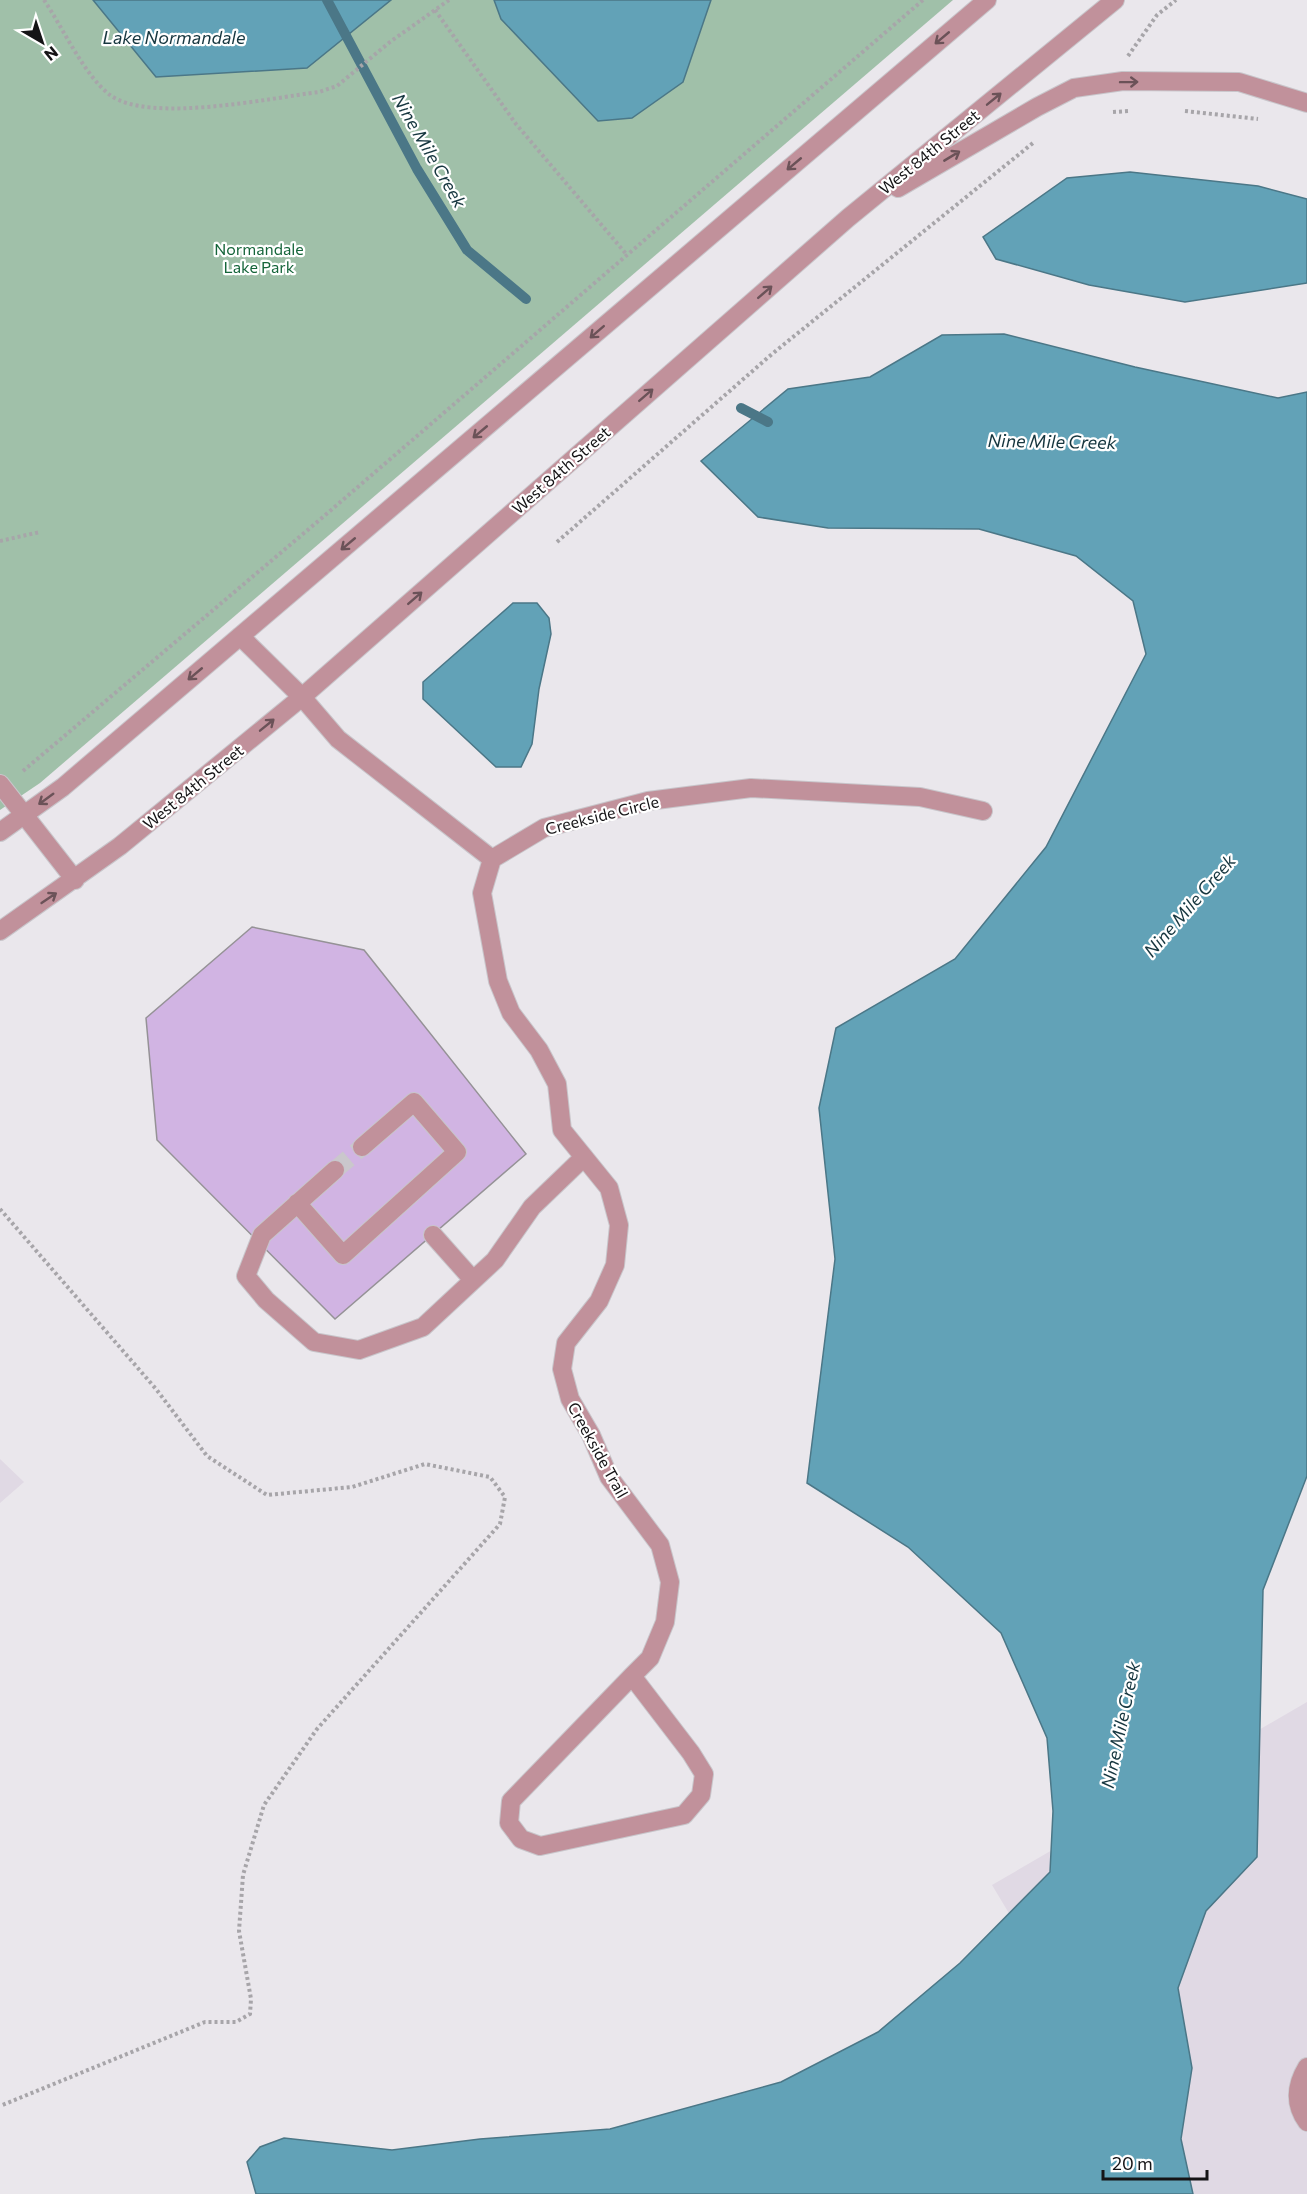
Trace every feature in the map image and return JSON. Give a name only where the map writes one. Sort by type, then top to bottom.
[{"type":"street","points":[[0,832],[63,787],[987,0]]},
{"type":"street","name":"West 84th Street","points":[[0,931],[120,846],[302,697],[848,218],[1115,0]]},
{"type":"street","points":[[848,218],[1037,106],[1074,88],[1123,81],[1239,82],[1307,103]]},
{"type":"street","points":[[240,636],[302,697],[338,740],[492,859]]},
{"type":"street","points":[[1,785],[75,880]]},
{"type":"street","name":"Creekside Circle","points":[[492,859],[544,828],[648,801],[751,788],[920,797],[983,811]]},
{"type":"street","name":"Creekside Trail","points":[[492,859],[482,892],[498,981],[511,1013],[538,1050],[557,1084],[562,1130],[609,1188],[619,1225],[615,1265],[599,1301],[566,1342],[561,1369],[570,1400],[591,1435],[609,1477],[660,1545],[670,1582],[665,1622],[650,1658],[632,1676],[512,1801],[509,1823],[521,1839],[540,1846],[684,1815],[701,1795],[704,1774],[691,1753],[632,1676]]},
{"type":"street","points":[[297,1203],[343,1255],[458,1152],[414,1102],[362,1147]]},
{"type":"street","points":[[335,1170],[262,1235],[246,1276],[266,1300],[314,1342],[359,1350],[423,1327],[495,1260],[532,1207],[584,1156]]},
{"type":"street","points":[[433,1235],[473,1280]]},
{"type":"street","points":[[1307,2067],[1297,2092],[1300,2112],[1307,2122]]},
{"type":"path","points":[[44,0],[92,75],[110,95],[130,105],[162,110],[302,94],[337,86],[390,42],[449,0]]},
{"type":"path","points":[[1,785],[29,767],[923,0]]},
{"type":"path","points":[[1122,111],[1124,62],[1157,15],[1176,0]]},
{"type":"path","points":[[435,10],[516,124],[627,255]]},
{"type":"path","points":[[1103,114],[1140,111]]},
{"type":"path","points":[[1175,111],[1209,112],[1262,119]]},
{"type":"path","points":[[557,542],[772,354],[1037,140]]},
{"type":"path","points":[[0,541],[40,532]]},
{"type":"path","points":[[0,1209],[156,1389],[207,1455],[267,1495],[352,1487],[425,1464],[490,1477],[505,1497],[500,1524],[317,1729],[264,1805],[243,1875],[239,1931],[251,2000],[250,2014],[236,2022],[205,2022],[0,2106]]},
{"type":"shaded area","points":[[0,1459],[24,1482],[0,1503]]},
{"type":"shaded area","points":[[1307,1702],[1307,2194],[1178,2194],[992,1885]]},
{"type":"green space","name":"Normandale Lake Park","points":[[0,0],[953,0],[40,783],[0,810]]},
{"type":"water","name":"Lake Normandale","points":[[93,0],[391,0],[307,68],[156,77]]},
{"type":"water","points":[[494,0],[711,0],[683,82],[632,118],[598,121],[501,19]]},
{"type":"water","points":[[1130,172],[1258,186],[1307,199],[1307,283],[1185,302],[1089,285],[996,259],[983,237],[1067,178]]},
{"type":"water","points":[[1004,334],[1135,367],[1278,398],[1307,392],[1307,1476],[1263,1590],[1257,1857],[1206,1911],[1178,1988],[1192,2068],[1181,2139],[1193,2194],[256,2194],[247,2162],[260,2147],[284,2138],[392,2150],[480,2139],[610,2129],[781,2082],[878,2032],[960,1963],[1050,1872],[1053,1811],[1047,1738],[1001,1633],[908,1547],[807,1483],[835,1259],[819,1108],[836,1028],[955,959],[1046,847],[1146,654],[1133,601],[1076,556],[979,529],[828,528],[758,517],[701,461],[788,389],[870,377],[942,335]]},
{"type":"water","points":[[513,603],[537,603],[549,618],[551,634],[539,689],[532,744],[521,767],[496,767],[423,699],[423,682]]},
{"type":"building","points":[[252,927],[364,950],[526,1154],[335,1319],[157,1140],[146,1018]]},
{"type":"waterway","name":"Nine Mile Creek","points":[[327,0],[417,169],[467,250],[526,299]]},
{"type":"waterway","name":"Nine Mile Creek","points":[[741,408],[768,422]]},
{"type":"tunnel","points":[[335,1170],[362,1147]]}]
